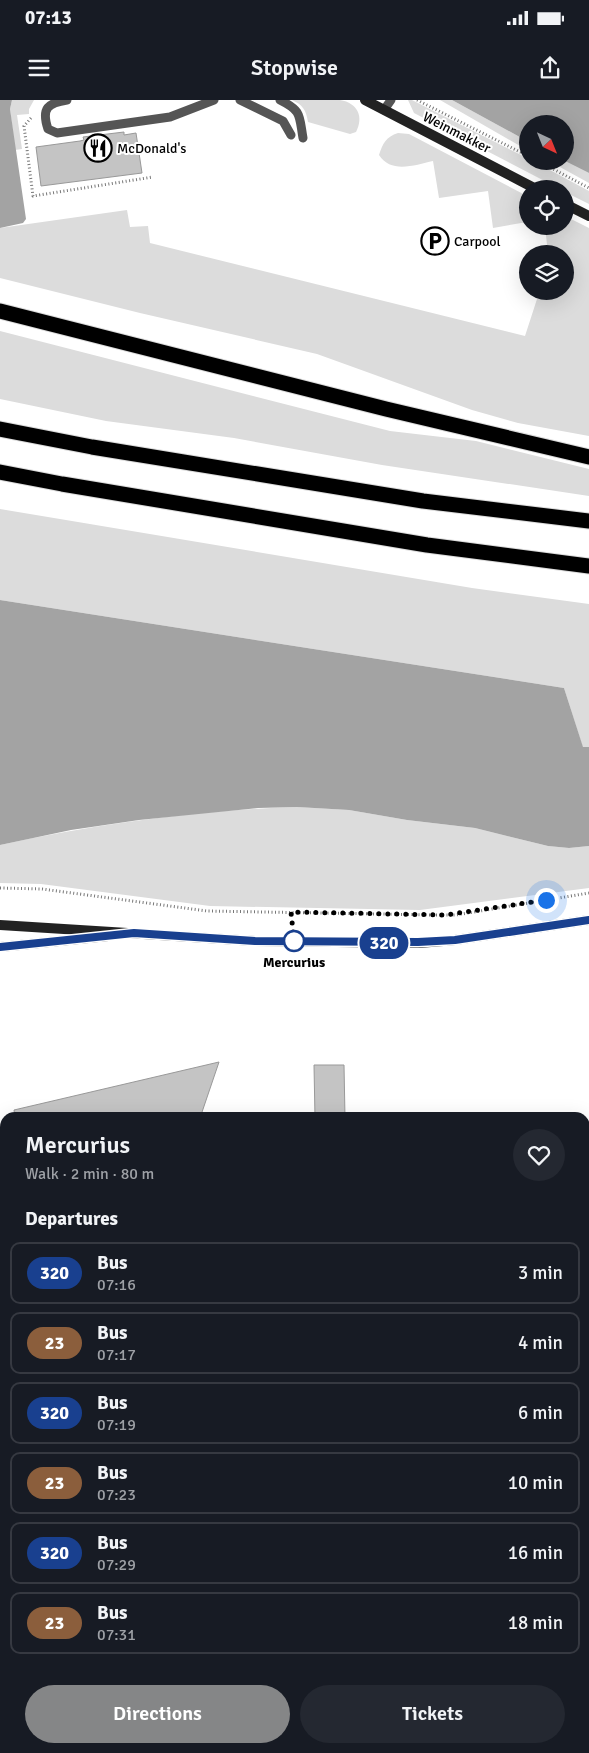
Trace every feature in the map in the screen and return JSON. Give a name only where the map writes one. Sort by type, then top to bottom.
[{"type":"highway","points":[[0,311],[377,406],[589,457]]},
{"type":"highway","points":[[0,429],[92,447],[422,501],[589,521]]},
{"type":"highway","points":[[0,472],[427,545],[589,566]]},
{"type":"main road","name":"Weinmakker","points":[[365,100],[519,180]]},
{"type":"main road","points":[[574,208],[589,216]]},
{"type":"main road","points":[[0,925],[255,941],[418,942],[455,940],[589,920]]},
{"type":"main road","points":[[0,947],[134,933]]},
{"type":"lane","points":[[67,100],[52,103],[47,107],[45,115],[48,128],[57,133],[170,117],[214,100]]},
{"type":"lane","points":[[240,100],[283,121],[290,135]]},
{"type":"lane","points":[[280,100],[298,111],[303,138]]},
{"type":"lane","points":[[384,110],[390,100]]},
{"type":"path","points":[[417,100],[519,151]]},
{"type":"path","points":[[24,126],[33,196],[153,177]]},
{"type":"path","points":[[555,170],[589,188]]},
{"type":"path","points":[[0,888],[42,890],[207,910],[430,915],[456,914],[589,893]]},
{"type":"shaded area","points":[[0,100],[12,100],[10,109],[26,219],[23,223],[0,228]]},
{"type":"shaded area","points":[[12,100],[34,100],[29,109],[29,114],[17,115],[22,149],[15,150],[10,109]]},
{"type":"shaded area","points":[[292,100],[340,100],[351,104],[355,107],[359,116],[356,132],[350,134],[308,122],[303,108]]},
{"type":"shaded area","points":[[408,100],[412,100],[519,154],[519,168],[414,113]]},
{"type":"shaded area","points":[[440,100],[452,100],[519,137],[519,145]]},
{"type":"shaded area","points":[[452,100],[589,100],[589,173],[574,166],[574,115],[519,115],[519,137]]},
{"type":"shaded area","points":[[398,133],[409,134],[519,192],[519,223],[493,228],[488,191],[439,198],[433,161],[404,167],[390,165],[384,161],[379,155],[382,147]]},
{"type":"shaded area","points":[[574,166],[589,173],[589,183],[565,170],[574,170]]},
{"type":"shaded area","points":[[524,170],[550,170],[568,180],[543,180]]},
{"type":"shaded area","points":[[574,183],[589,191],[589,204],[574,196]]},
{"type":"shaded area","points":[[127,210],[130,227],[148,226],[150,243],[525,336],[537,300],[574,300],[574,245],[547,245],[546,235],[574,235],[574,220],[589,228],[589,436],[518,423],[472,410],[317,354],[0,278],[0,228]]},
{"type":"shaded area","points":[[0,331],[390,431],[476,441],[589,469],[589,496],[382,465],[234,438],[106,421],[0,399]]},
{"type":"shaded area","points":[[0,509],[472,588],[589,604],[589,747],[583,748],[564,688],[0,600]]},
{"type":"shaded area","points":[[0,600],[564,688],[583,747],[589,747],[589,846],[569,848],[548,846],[475,828],[407,820],[349,810],[297,807],[258,808],[139,820],[71,830],[0,845]]},
{"type":"shaded area","points":[[297,807],[349,810],[407,820],[475,828],[548,846],[569,848],[589,846],[589,888],[420,910],[210,906],[41,884],[0,883],[0,845],[148,819],[222,811]]},
{"type":"building","points":[[124,132],[124,135],[136,133],[142,173],[41,186],[36,147],[80,141],[84,140],[83,137]]},
{"type":"building","points":[[219,1062],[202,1112],[14,1112],[14,1110]]},
{"type":"building","points":[[314,1065],[344,1065],[345,1112],[315,1112]]},
{"type":"bus line","name":"320","points":[[0,947],[134,933],[255,941],[418,942],[455,940],[589,920]]},
{"type":"place","name":"McDonald's","points":[[98,148]]},
{"type":"place","name":"Carpool","points":[[435,241]]},
{"type":"place","name":"Mercurius","points":[[294,941]]},
{"type":"route","points":[[294,941],[291,912],[445,915],[546,900]]}]
